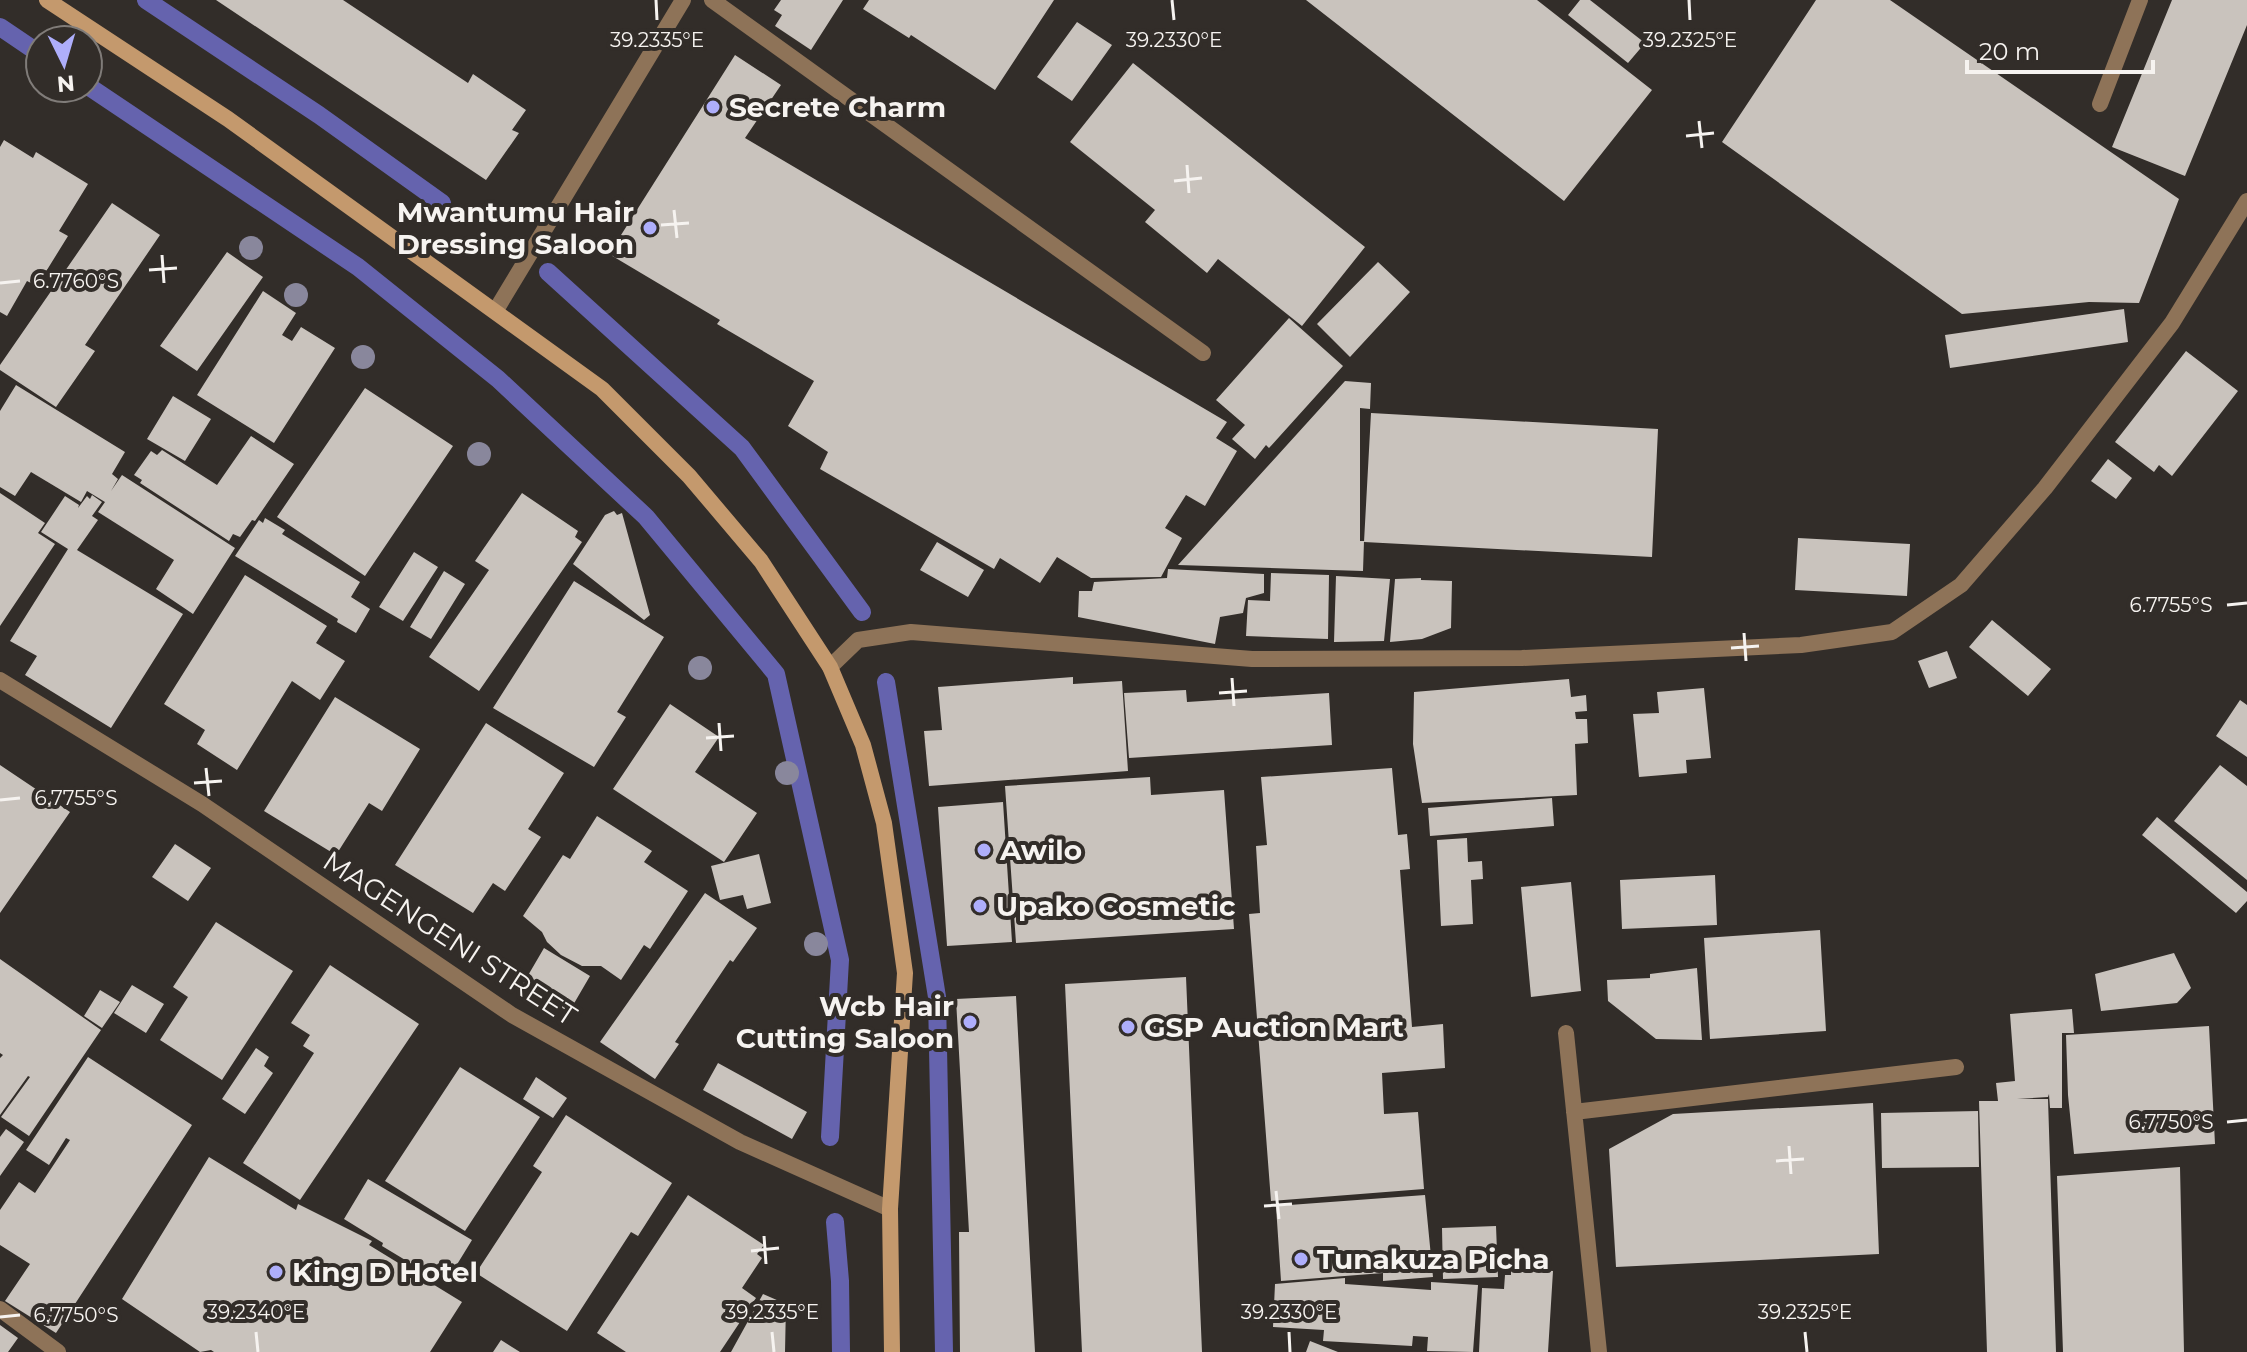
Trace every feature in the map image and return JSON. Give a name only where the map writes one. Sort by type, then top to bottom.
[{"type":"street","points":[[47,0],[228,119],[602,389],[689,476],[761,561],[830,667],[863,745],[880,810],[905,973],[890,1209],[892,1352]]},
{"type":"street","points":[[496,310],[683,0]]},
{"type":"street","points":[[712,0],[1203,353]]},
{"type":"street","points":[[2100,104],[2140,0]]},
{"type":"street","points":[[830,667],[858,640],[911,632],[1252,659],[1538,658],[1801,645],[1892,632],[1961,585],[2045,488],[2172,323],[2247,201]]},
{"type":"street","name":"MAGENGENI STREET","points":[[0,680],[202,804],[512,1015],[740,1142],[890,1209]]},
{"type":"street","points":[[1566,1033],[1599,1352]]},
{"type":"street","points":[[1574,1112],[1956,1067]]},
{"type":"street","points":[[0,1309],[58,1352]]},
{"type":"building","points":[[216,0],[343,0],[468,83],[473,74],[526,110],[512,130],[519,133],[486,180]]},
{"type":"building","points":[[781,0],[843,0],[811,50],[775,26],[782,15],[774,10]]},
{"type":"building","points":[[869,0],[1054,0],[995,90],[911,35],[909,38],[863,9]]},
{"type":"building","points":[[1306,0],[1537,0],[1652,90],[1564,201]]},
{"type":"building","points":[[1580,0],[1590,0],[1645,43],[1628,63],[1568,15]]},
{"type":"building","points":[[1816,0],[1890,0],[2179,199],[2139,303],[2089,302],[1962,314],[1722,142]]},
{"type":"building","points":[[2172,0],[2247,0],[2247,25],[2185,176],[2112,147]]},
{"type":"building","points":[[1077,22],[1112,45],[1072,101],[1037,77]]},
{"type":"building","points":[[735,55],[781,85],[745,138],[1227,422],[1216,438],[1237,451],[1205,506],[1186,495],[1165,528],[1182,538],[1161,577],[1091,578],[1057,557],[1040,583],[1000,558],[994,569],[820,469],[828,452],[788,426],[814,381],[717,324],[720,320],[609,254]]},
{"type":"building","points":[[1133,63],[1365,247],[1302,326],[1218,259],[1207,273],[1145,222],[1155,210],[1070,142]]},
{"type":"building","points":[[4,140],[33,158],[36,152],[88,184],[59,231],[68,236],[37,286],[27,281],[7,316],[0,312],[0,147]]},
{"type":"building","points":[[112,203],[160,235],[85,345],[95,351],[56,407],[0,370],[0,365]]},
{"type":"building","points":[[227,252],[263,277],[197,371],[160,346]]},
{"type":"building","points":[[1378,262],[1410,292],[1350,357],[1317,324]]},
{"type":"building","points":[[263,291],[296,313],[282,335],[292,341],[301,327],[335,348],[274,443],[197,395]]},
{"type":"building","points":[[2124,309],[2128,342],[1950,368],[1945,335]]},
{"type":"building","points":[[1289,318],[1343,366],[1269,448],[1266,445],[1255,459],[1232,439],[1245,425],[1216,400]]},
{"type":"building","points":[[2186,351],[2238,391],[2172,476],[2159,465],[2154,472],[2115,442]]},
{"type":"building","points":[[1345,381],[1371,383],[1370,409],[1360,408],[1360,541],[1364,541],[1363,571],[1178,565]]},
{"type":"building","points":[[16,385],[125,452],[112,474],[118,479],[111,491],[122,475],[235,548],[193,614],[156,589],[174,560],[98,512],[105,502],[87,491],[81,502],[31,472],[15,496],[0,487],[0,411]]},
{"type":"building","points":[[365,388],[453,446],[365,576],[277,517]]},
{"type":"building","points":[[173,396],[211,419],[185,461],[147,439]]},
{"type":"building","points":[[1371,413],[1658,429],[1652,557],[1364,542]]},
{"type":"building","points":[[251,436],[294,464],[255,521],[252,520],[240,537],[233,534],[229,541],[140,483],[142,480],[134,475],[151,451],[157,455],[162,450],[217,485]]},
{"type":"building","points":[[2108,459],[2132,478],[2116,499],[2091,481]]},
{"type":"building","points":[[0,493],[45,523],[38,533],[55,544],[0,626]]},
{"type":"building","points":[[522,493],[578,531],[575,537],[582,542],[479,691],[429,657],[489,570],[475,561]]},
{"type":"building","points":[[92,495],[102,502],[92,516],[98,520],[77,550],[183,614],[111,728],[25,675],[37,656],[10,641],[68,549],[41,532],[65,496],[79,505],[78,508],[87,496],[90,499]]},
{"type":"building","points":[[614,511],[617,515],[622,513],[650,615],[644,620],[573,564],[605,515]]},
{"type":"building","points":[[265,518],[285,530],[282,534],[360,582],[351,597],[370,609],[356,633],[235,556],[259,520],[263,523]]},
{"type":"building","points":[[1798,538],[1910,544],[1907,596],[1795,590]]},
{"type":"building","points":[[937,542],[984,570],[968,597],[920,570]]},
{"type":"building","points":[[414,552],[438,567],[403,621],[379,607]]},
{"type":"building","points":[[1168,569],[1264,574],[1264,593],[1246,598],[1243,613],[1220,617],[1215,644],[1078,617],[1079,591],[1092,591],[1094,582],[1167,578]]},
{"type":"building","points":[[444,571],[465,584],[431,639],[410,627]]},
{"type":"building","points":[[1271,573],[1329,575],[1328,639],[1246,636],[1248,600],[1270,601]]},
{"type":"building","points":[[245,575],[327,626],[316,643],[345,661],[320,700],[292,681],[237,770],[197,744],[205,730],[164,704]]},
{"type":"building","points":[[1336,576],[1390,579],[1384,641],[1334,642]]},
{"type":"building","points":[[1395,579],[1452,581],[1451,628],[1422,639],[1390,642]]},
{"type":"building","points":[[574,581],[664,637],[617,712],[626,717],[594,767],[493,708]]},
{"type":"building","points":[[1992,620],[2051,669],[2028,696],[1969,647]]},
{"type":"building","points":[[1947,651],[1957,678],[1929,688],[1918,661]]},
{"type":"building","points":[[1073,677],[1073,684],[1122,681],[1128,771],[929,786],[924,731],[942,730],[938,687]]},
{"type":"building","points":[[1569,679],[1571,697],[1586,695],[1587,711],[1575,712],[1576,719],[1587,719],[1588,743],[1575,744],[1577,795],[1422,803],[1413,744],[1414,692]]},
{"type":"building","points":[[1704,688],[1711,758],[1686,760],[1687,773],[1639,777],[1633,714],[1659,713],[1657,692]]},
{"type":"building","points":[[1186,690],[1187,702],[1329,693],[1332,745],[1129,758],[1124,693]]},
{"type":"building","points":[[335,697],[420,749],[382,811],[369,803],[336,855],[264,811]]},
{"type":"building","points":[[2240,700],[2247,705],[2247,757],[2216,736]]},
{"type":"building","points":[[670,704],[719,737],[695,772],[757,813],[724,862],[613,789]]},
{"type":"building","points":[[486,723],[564,773],[528,829],[541,837],[505,891],[493,883],[473,913],[395,865]]},
{"type":"building","points":[[0,765],[70,812],[0,913]]},
{"type":"building","points":[[2220,765],[2247,786],[2247,880],[2174,821]]},
{"type":"building","points":[[1392,768],[1398,835],[1407,834],[1410,869],[1400,870],[1412,1027],[1443,1024],[1445,1068],[1382,1073],[1384,1114],[1418,1112],[1424,1189],[1271,1201],[1249,914],[1260,913],[1256,846],[1267,845],[1261,777]]},
{"type":"building","points":[[1150,777],[1151,795],[1224,790],[1234,929],[1016,943],[1005,786]]},
{"type":"building","points":[[1552,798],[1554,826],[1430,836],[1428,808]]},
{"type":"building","points":[[1003,802],[1012,942],[947,946],[938,807]]},
{"type":"building","points":[[597,816],[652,851],[644,862],[688,891],[650,949],[644,945],[621,980],[601,966],[582,966],[561,955],[547,942],[542,932],[523,916],[563,855],[570,859]]},
{"type":"building","points":[[2157,817],[2247,892],[2247,901],[2236,913],[2142,835]]},
{"type":"building","points":[[1467,838],[1468,862],[1482,861],[1483,879],[1471,880],[1473,924],[1441,926],[1437,840]]},
{"type":"building","points":[[175,844],[211,868],[188,901],[152,877]]},
{"type":"building","points":[[759,854],[771,903],[747,909],[743,895],[720,900],[711,866]]},
{"type":"building","points":[[1715,875],[1717,925],[1622,929],[1620,880]]},
{"type":"building","points":[[1571,882],[1581,991],[1531,997],[1521,887]]},
{"type":"building","points":[[705,893],[757,928],[733,962],[730,960],[675,1042],[679,1044],[655,1079],[600,1042]]},
{"type":"building","points":[[216,922],[293,971],[222,1080],[160,1040],[188,997],[173,987]]},
{"type":"building","points":[[1820,930],[1826,1031],[1710,1039],[1704,938]]},
{"type":"building","points":[[544,948],[590,976],[569,1012],[523,984]]},
{"type":"building","points":[[2174,953],[2191,988],[2177,1003],[2101,1011],[2095,974]]},
{"type":"building","points":[[0,959],[101,1030],[29,1136],[1,1117],[30,1077],[0,1115],[0,1058],[3,1055],[0,1053]]},
{"type":"building","points":[[330,965],[419,1024],[300,1200],[243,1163],[314,1053],[303,1046],[310,1035],[291,1023]]},
{"type":"building","points":[[1697,968],[1702,1040],[1656,1039],[1608,1001],[1607,980],[1650,978],[1650,974]]},
{"type":"building","points":[[1186,977],[1202,1352],[1082,1352],[1065,984]]},
{"type":"building","points":[[132,985],[164,1004],[146,1033],[114,1013]]},
{"type":"building","points":[[100,990],[120,1002],[102,1028],[84,1016]]},
{"type":"building","points":[[1016,996],[1035,1352],[960,1352],[959,1232],[969,1232],[956,999]]},
{"type":"building","points":[[2072,1009],[2074,1033],[2062,1033],[2062,1108],[2050,1108],[2049,1094],[2048,1097],[2017,1099],[2048,1099],[2056,1352],[1987,1352],[1979,1101],[1998,1101],[1996,1083],[2015,1081],[2010,1014]]},
{"type":"building","points":[[2209,1026],[2215,1144],[2074,1154],[2066,1035]]},
{"type":"building","points":[[256,1048],[269,1057],[264,1066],[273,1073],[245,1114],[222,1099]]},
{"type":"building","points":[[88,1057],[192,1125],[56,1333],[5,1301],[30,1264],[0,1245],[0,1210],[19,1182],[35,1193],[70,1140],[66,1138],[49,1165],[26,1150]]},
{"type":"building","points":[[718,1063],[807,1112],[792,1139],[703,1090]]},
{"type":"building","points":[[460,1067],[540,1117],[465,1231],[385,1181]]},
{"type":"building","points":[[536,1077],[567,1098],[553,1118],[523,1099]]},
{"type":"building","points":[[1873,1103],[1879,1254],[1616,1267],[1609,1149],[1673,1114]]},
{"type":"building","points":[[1978,1111],[1979,1167],[1882,1168],[1881,1113]]},
{"type":"building","points":[[566,1115],[672,1183],[638,1236],[631,1232],[567,1331],[476,1273],[542,1172],[533,1166]]},
{"type":"building","points":[[6,1129],[24,1142],[0,1176],[0,1137]]},
{"type":"building","name":"King D Hotel","points":[[209,1157],[296,1210],[298,1204],[372,1241],[369,1245],[462,1302],[430,1352],[200,1352],[122,1299]]},
{"type":"building","points":[[2180,1167],[2184,1352],[2063,1352],[2057,1176]]},
{"type":"building","points":[[368,1179],[472,1240],[445,1284],[344,1219]]},
{"type":"building","points":[[688,1195],[764,1245],[757,1254],[762,1258],[742,1288],[756,1298],[720,1352],[626,1352],[597,1333]]},
{"type":"building","points":[[1425,1195],[1433,1277],[1383,1281],[1383,1273],[1281,1281],[1276,1206]]},
{"type":"building","points":[[1496,1226],[1498,1277],[1443,1279],[1442,1228]]},
{"type":"building","points":[[1511,1268],[1553,1271],[1548,1352],[1479,1352],[1482,1288],[1504,1289],[1505,1275],[1511,1275]]},
{"type":"building","points":[[1345,1278],[1345,1284],[1431,1290],[1431,1282],[1478,1285],[1473,1352],[1427,1351],[1428,1337],[1413,1336],[1412,1346],[1323,1341],[1324,1330],[1273,1327],[1275,1284]]},
{"type":"building","points":[[763,1294],[786,1304],[785,1352],[731,1352]]},
{"type":"building","points":[[0,1325],[18,1338],[8,1352],[0,1352]]},
{"type":"building","points":[[501,1340],[520,1352],[493,1352]]},
{"type":"building","points":[[1310,1341],[1338,1352],[1306,1352]]},
{"type":"waterway","points":[[146,0],[319,115],[442,203]]},
{"type":"waterway","points":[[0,27],[24,43]]},
{"type":"waterway","points":[[104,97],[358,267],[498,379],[646,517],[776,674],[840,960],[830,1137]]},
{"type":"waterway","points":[[548,272],[742,448],[862,612]]},
{"type":"waterway","points":[[886,682],[937,997],[944,1352]]},
{"type":"waterway","points":[[835,1222],[841,1352]]},
{"type":"place","name":"Secrete Charm","points":[[713,107]]},
{"type":"place","name":"Mwantumu Hair Dressing Saloon","points":[[650,228]]},
{"type":"place","name":"Awilo","points":[[984,850]]},
{"type":"place","name":"Upako Cosmetic","points":[[980,906]]},
{"type":"place","name":"Wcb Hair Cutting Saloon","points":[[970,1022]]},
{"type":"place","name":"GSP Auction Mart","points":[[1128,1027]]},
{"type":"place","name":"Tunakuza Picha","points":[[1301,1259]]},
{"type":"place","name":"King D Hotel","points":[[276,1272]]}]
